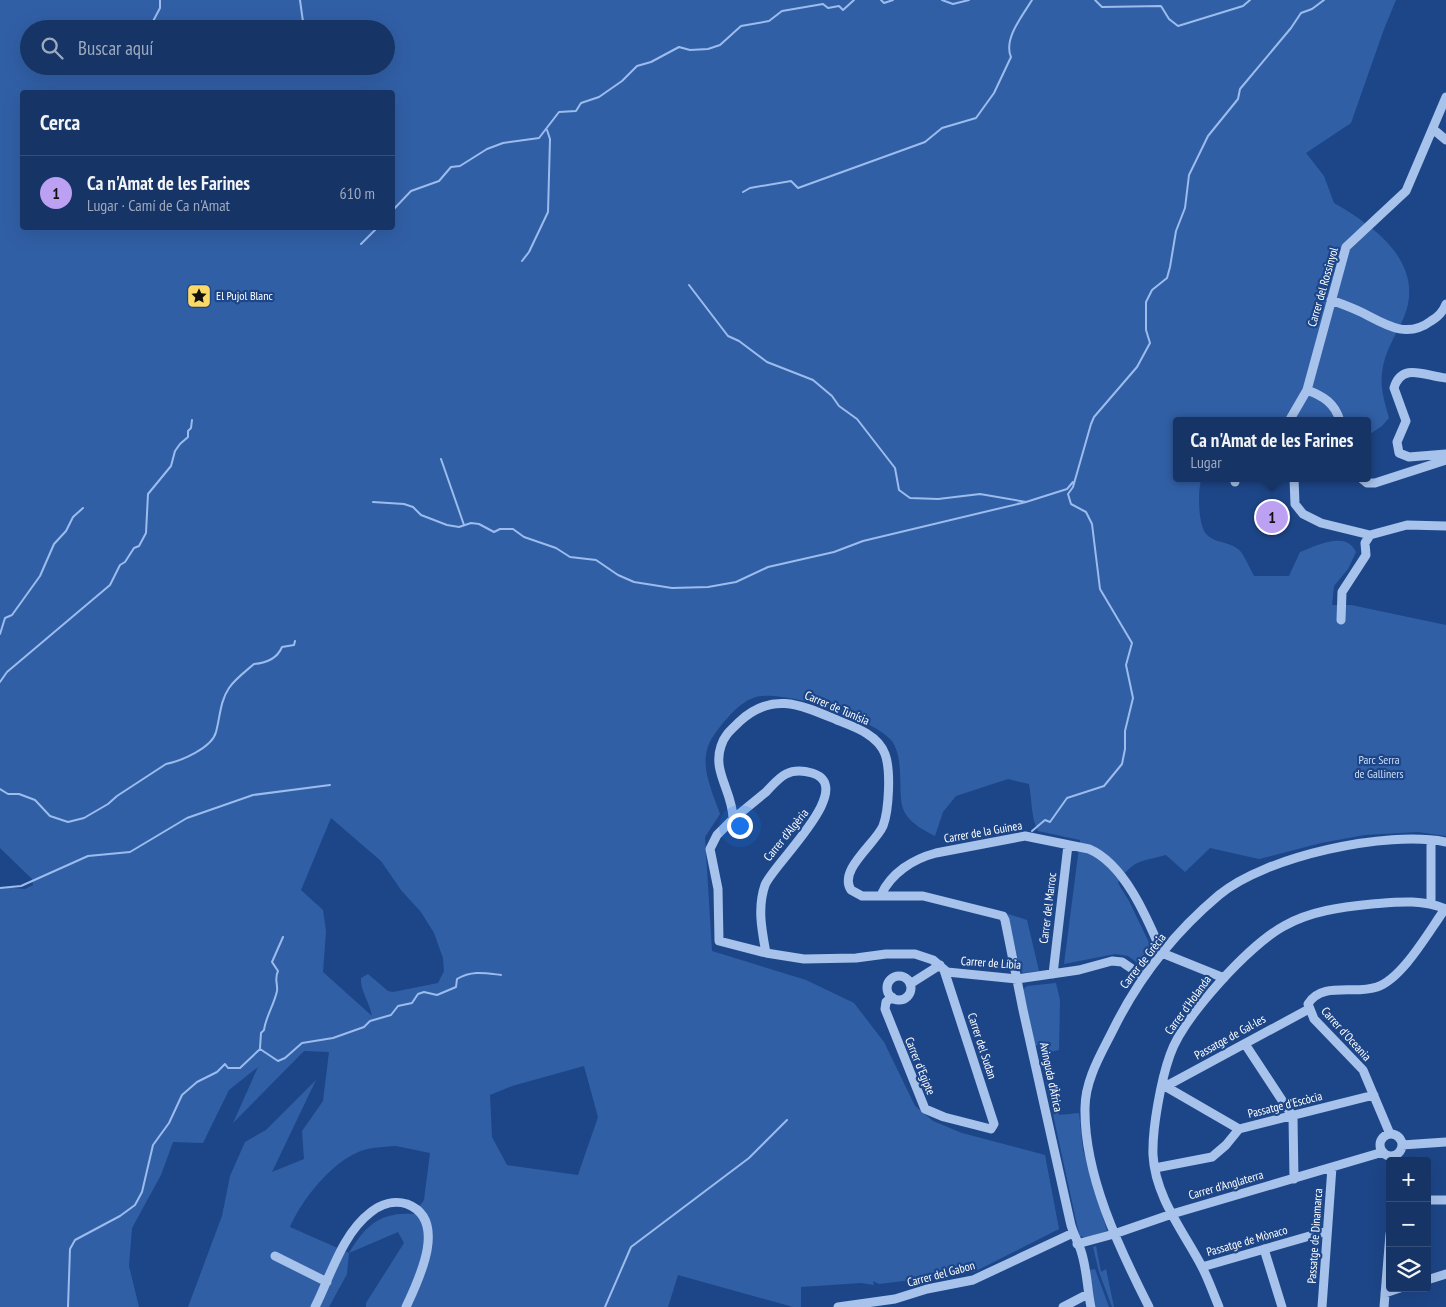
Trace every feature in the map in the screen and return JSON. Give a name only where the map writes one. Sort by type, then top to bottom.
[{"type":"street","name":"Carrer del Rossinyol","points":[[1291,417],[1307,390],[1346,248],[1406,191],[1446,97]]},
{"type":"street","points":[[1432,129],[1446,140]]},
{"type":"street","points":[[1331,300],[1389,327],[1402,330],[1420,328],[1428,324],[1442,313],[1446,304]]},
{"type":"street","points":[[1446,378],[1410,372],[1400,376],[1394,388],[1406,421],[1398,442],[1399,453],[1410,457],[1446,454]]},
{"type":"street","points":[[1307,390],[1329,402],[1338,417]]},
{"type":"street","points":[[1366,482],[1375,483],[1444,462]]},
{"type":"street","points":[[1294,482],[1295,504],[1303,514],[1321,523],[1370,536]]},
{"type":"street","points":[[1341,620],[1342,592],[1366,555],[1366,538],[1407,525],[1446,526]]},
{"type":"street","name":"Carrer de Tunísia","points":[[733,819],[731,800],[719,770],[718,756],[723,740],[729,732],[754,710],[770,704],[797,704],[861,730],[878,743],[887,760],[886,810],[882,826],[851,870],[848,884],[851,890],[857,894],[922,896],[1003,916]]},
{"type":"street","name":"Carrer d'Algèria","points":[[733,819],[786,774],[810,772],[817,775],[825,783],[826,793],[821,810],[773,871],[766,884],[761,922],[766,953]]},
{"type":"street","name":"Carrer de Líbia","points":[[733,819],[717,835],[710,849],[718,888],[719,942],[786,958],[820,959],[916,954],[924,955],[942,968],[1017,979],[1053,974],[1112,961],[1122,962],[1144,977]]},
{"type":"street","name":"Carrer de la Guinea","points":[[881,895],[888,882],[922,856],[1025,836],[1095,852],[1125,881],[1162,953]]},
{"type":"street","name":"Carrer de Grècia","points":[[1148,1307],[1114,1234],[1093,1168],[1084,1106],[1089,1082],[1127,1002],[1162,953],[1219,895],[1256,874],[1291,860],[1329,849],[1391,840],[1446,842]]},
{"type":"street","points":[[1431,840],[1431,903]]},
{"type":"street","name":"Carrer del Marroc","points":[[1053,974],[1068,845]]},
{"type":"street","name":"Carrer d'Holanda","points":[[1219,1307],[1202,1267],[1172,1214],[1155,1168],[1154,1134],[1170,1054],[1179,1036],[1224,978],[1256,946],[1284,926],[1298,920],[1345,907],[1408,901],[1431,903],[1446,909]]},
{"type":"street","name":"Carrer d'Oceania","points":[[1390,1134],[1363,1070],[1319,1026],[1309,1009],[1311,1000],[1320,993],[1333,990],[1360,991],[1375,988],[1387,982],[1404,965],[1446,909]]},
{"type":"street","name":"Avinguda d'Àfrica","points":[[1003,916],[1077,1244],[1076,1255],[1090,1307]]},
{"type":"street","points":[[1162,953],[1224,978]]},
{"type":"street","points":[[910,984],[942,968]]},
{"type":"street","name":"Carrer del Sudan","points":[[942,968],[994,1124],[991,1129]]},
{"type":"street","points":[[895,977],[904,977],[910,984],[908,996],[900,1000],[892,997],[888,988],[891,980],[895,977]]},
{"type":"street","name":"Carrer d'Egipte","points":[[892,997],[886,1002],[885,1009],[925,1109],[944,1117],[991,1129]]},
{"type":"street","name":"Passatge de Gal·les","points":[[1163,1085],[1170,1084],[1309,1009]]},
{"type":"street","points":[[1245,1044],[1293,1117],[1294,1179]]},
{"type":"street","points":[[1163,1085],[1238,1129]]},
{"type":"street","name":"Passatge d'Escòcia","points":[[1155,1168],[1212,1157],[1226,1146],[1238,1129],[1293,1117],[1374,1095]]},
{"type":"street","points":[[1393,1157],[1383,1152],[1381,1143],[1390,1134],[1400,1138],[1402,1144],[1396,1157]]},
{"type":"street","points":[[1402,1144],[1446,1142]]},
{"type":"street","name":"Carrer d'Anglaterra","points":[[1077,1244],[1383,1152]]},
{"type":"street","name":"Passatge de Dinamarca","points":[[1322,1307],[1332,1167]]},
{"type":"street","points":[[1431,1200],[1446,1200]]},
{"type":"street","points":[[315,1307],[351,1233],[363,1218],[382,1205],[405,1204],[416,1210],[423,1218],[427,1228],[428,1242],[424,1265],[406,1307]]},
{"type":"street","name":"Passatge de Mònaco","points":[[1202,1267],[1328,1231]]},
{"type":"street","name":"Carrer del Gabon","points":[[838,1307],[896,1299],[926,1289],[973,1280],[1073,1233]]},
{"type":"street","points":[[1384,1307],[1389,1247]]},
{"type":"street","points":[[1264,1249],[1282,1307]]},
{"type":"street","points":[[275,1256],[327,1282]]},
{"type":"street","points":[[1431,1279],[1446,1274]]},
{"type":"street","points":[[1063,1307],[1088,1294]]},
{"type":"green space","name":"Parc Serra de Galliners","points":[[0,0],[1396,0],[1351,123],[1306,153],[1324,176],[1334,203],[1380,235],[1402,263],[1408,280],[1409,298],[1404,317],[1383,365],[1382,390],[1389,418],[1382,426],[1371,433],[1371,417],[1173,417],[1173,482],[1200,482],[1199,508],[1204,531],[1211,538],[1237,548],[1254,576],[1289,576],[1300,552],[1330,542],[1345,542],[1351,545],[1356,552],[1348,569],[1334,586],[1332,605],[1351,605],[1446,625],[1446,836],[1418,832],[1365,835],[1321,843],[1259,859],[1210,848],[1185,872],[1166,855],[1143,861],[1132,866],[1118,883],[1129,901],[1153,951],[1142,966],[1128,956],[1115,954],[1064,964],[1080,840],[1038,831],[1033,815],[1029,784],[1008,779],[956,796],[943,812],[935,836],[912,821],[902,806],[899,758],[891,740],[867,723],[848,715],[786,697],[756,697],[744,703],[733,712],[714,735],[706,754],[709,784],[720,814],[705,837],[712,951],[806,980],[854,1003],[884,1042],[915,1106],[933,1121],[962,1133],[1045,1155],[1059,1229],[974,1272],[879,1284],[873,1281],[874,1285],[861,1283],[801,1287],[801,1307],[793,1307],[678,1275],[668,1307],[366,1307],[366,1303],[404,1243],[398,1232],[349,1253],[347,1274],[329,1307],[188,1307],[222,1216],[230,1176],[245,1142],[266,1130],[316,1080],[272,1172],[304,1159],[302,1131],[323,1101],[329,1052],[304,1051],[233,1123],[258,1067],[229,1090],[203,1143],[173,1142],[161,1175],[132,1228],[129,1266],[139,1307],[0,1307],[0,887],[25,889],[33,885],[32,879],[0,848]],"holes":[[[331,818],[381,861],[401,890],[421,912],[434,933],[443,958],[444,971],[438,983],[393,992],[388,991],[368,974],[361,978],[372,1016],[323,972],[326,931],[323,910],[301,890]],[[584,1066],[598,1117],[578,1175],[507,1165],[492,1137],[490,1095],[512,1086]],[[396,1146],[430,1153],[424,1200],[414,1214],[392,1215],[375,1222],[355,1243],[349,1253],[290,1227],[301,1206],[316,1186],[335,1167],[354,1154],[369,1149]]]},
{"type":"green space","points":[[1008,914],[1027,920],[1039,971],[1023,973],[1020,969]]},
{"type":"green space","points":[[1056,983],[1060,1000],[1059,1050],[1046,1053],[1059,1115],[1079,1113],[1083,1150],[1107,1231],[1086,1238],[1080,1236],[1077,1225],[1038,1045],[1035,1046],[1023,990],[1027,986]]},
{"type":"green space","points":[[1096,1246],[1101,1272],[1106,1269],[1114,1307],[1112,1307],[1099,1272],[1093,1247]]},
{"type":"green space","points":[[1095,1269],[1109,1307],[1096,1307],[1089,1270]]},
{"type":"waterway","points":[[154,20],[160,8],[160,0]]},
{"type":"waterway","points":[[300,0],[303,20]]},
{"type":"waterway","points":[[395,208],[411,191],[439,181],[451,167],[460,166],[487,149],[503,143],[539,138],[559,112],[576,111],[581,103],[599,97],[622,81],[637,66],[651,62],[679,47],[690,50],[708,49],[720,45],[741,26],[769,21],[782,11],[823,4],[828,8],[839,6],[843,10],[854,0]]},
{"type":"waterway","points":[[881,0],[884,3],[893,0]]},
{"type":"waterway","points":[[942,0],[953,4],[969,0]]},
{"type":"waterway","points":[[743,192],[750,188],[791,181],[798,188],[925,142],[942,128],[976,118],[994,93],[1011,57],[1009,50],[1015,27],[1032,0]]},
{"type":"waterway","points":[[1095,0],[1102,7],[1161,6],[1169,19],[1178,26],[1243,6],[1250,0]]},
{"type":"waterway","points":[[1032,831],[1045,820],[1050,822],[1067,798],[1104,786],[1122,764],[1125,749],[1125,731],[1133,698],[1126,665],[1132,643],[1100,589],[1092,524],[1086,512],[1071,504],[1068,494],[1073,487],[1091,424],[1094,417],[1137,367],[1150,343],[1146,330],[1146,302],[1152,290],[1167,278],[1176,231],[1185,208],[1189,175],[1208,136],[1238,99],[1240,89],[1291,28],[1301,13],[1312,9],[1324,0]]},
{"type":"waterway","points":[[522,261],[529,252],[548,212],[550,139],[547,130]]},
{"type":"waterway","points":[[361,244],[375,230]]},
{"type":"waterway","points":[[689,285],[728,336],[739,341],[767,362],[813,380],[832,396],[839,406],[857,419],[895,468],[899,490],[910,498],[938,499],[980,494],[1026,502],[1067,489],[1073,482]]},
{"type":"waterway","points":[[0,682],[7,672],[110,585],[120,565],[125,562],[134,548],[139,546],[146,533],[148,494],[171,466],[175,451],[188,437],[192,420]]},
{"type":"waterway","points":[[441,459],[464,525]]},
{"type":"waterway","points":[[373,502],[404,504],[413,507],[421,515],[447,525],[459,527],[471,523],[479,524],[494,532],[500,529],[513,529],[524,537],[556,548],[570,557],[596,560],[618,575],[634,582],[672,588],[708,587],[736,582],[768,567],[834,552],[863,541],[1026,502]]},
{"type":"waterway","points":[[0,634],[5,618],[12,615],[40,576],[54,544],[66,531],[73,517],[83,508]]},
{"type":"waterway","points":[[0,789],[8,794],[19,794],[35,800],[50,816],[68,822],[84,818],[108,804],[166,764],[187,757],[209,743],[216,732],[224,698],[231,685],[254,664],[271,660],[282,647],[294,645],[295,641]]},
{"type":"waterway","points":[[0,888],[21,886],[88,856],[130,852],[187,818],[253,795],[330,785]]},
{"type":"waterway","points":[[260,1048],[261,1033],[264,1030],[277,991],[276,977],[278,971],[272,962],[283,937]]},
{"type":"waterway","points":[[68,1307],[70,1249],[75,1240],[120,1216],[135,1205],[142,1192],[153,1145],[169,1123],[182,1095],[197,1082],[217,1072],[225,1064],[228,1068],[240,1068],[260,1049],[278,1061],[285,1058],[302,1043],[333,1038],[364,1027],[370,1021],[391,1015],[398,1006],[412,1003],[418,994],[424,992],[437,995],[456,987],[457,979],[468,974],[501,975]]},
{"type":"waterway","points":[[605,1307],[631,1247],[749,1158],[787,1120]]},
{"type":"place","name":"El Pujol Blanc","points":[[199,296]]},
{"type":"place","name":"Ca n'Amat de les Farines","points":[[1272,517]]}]
